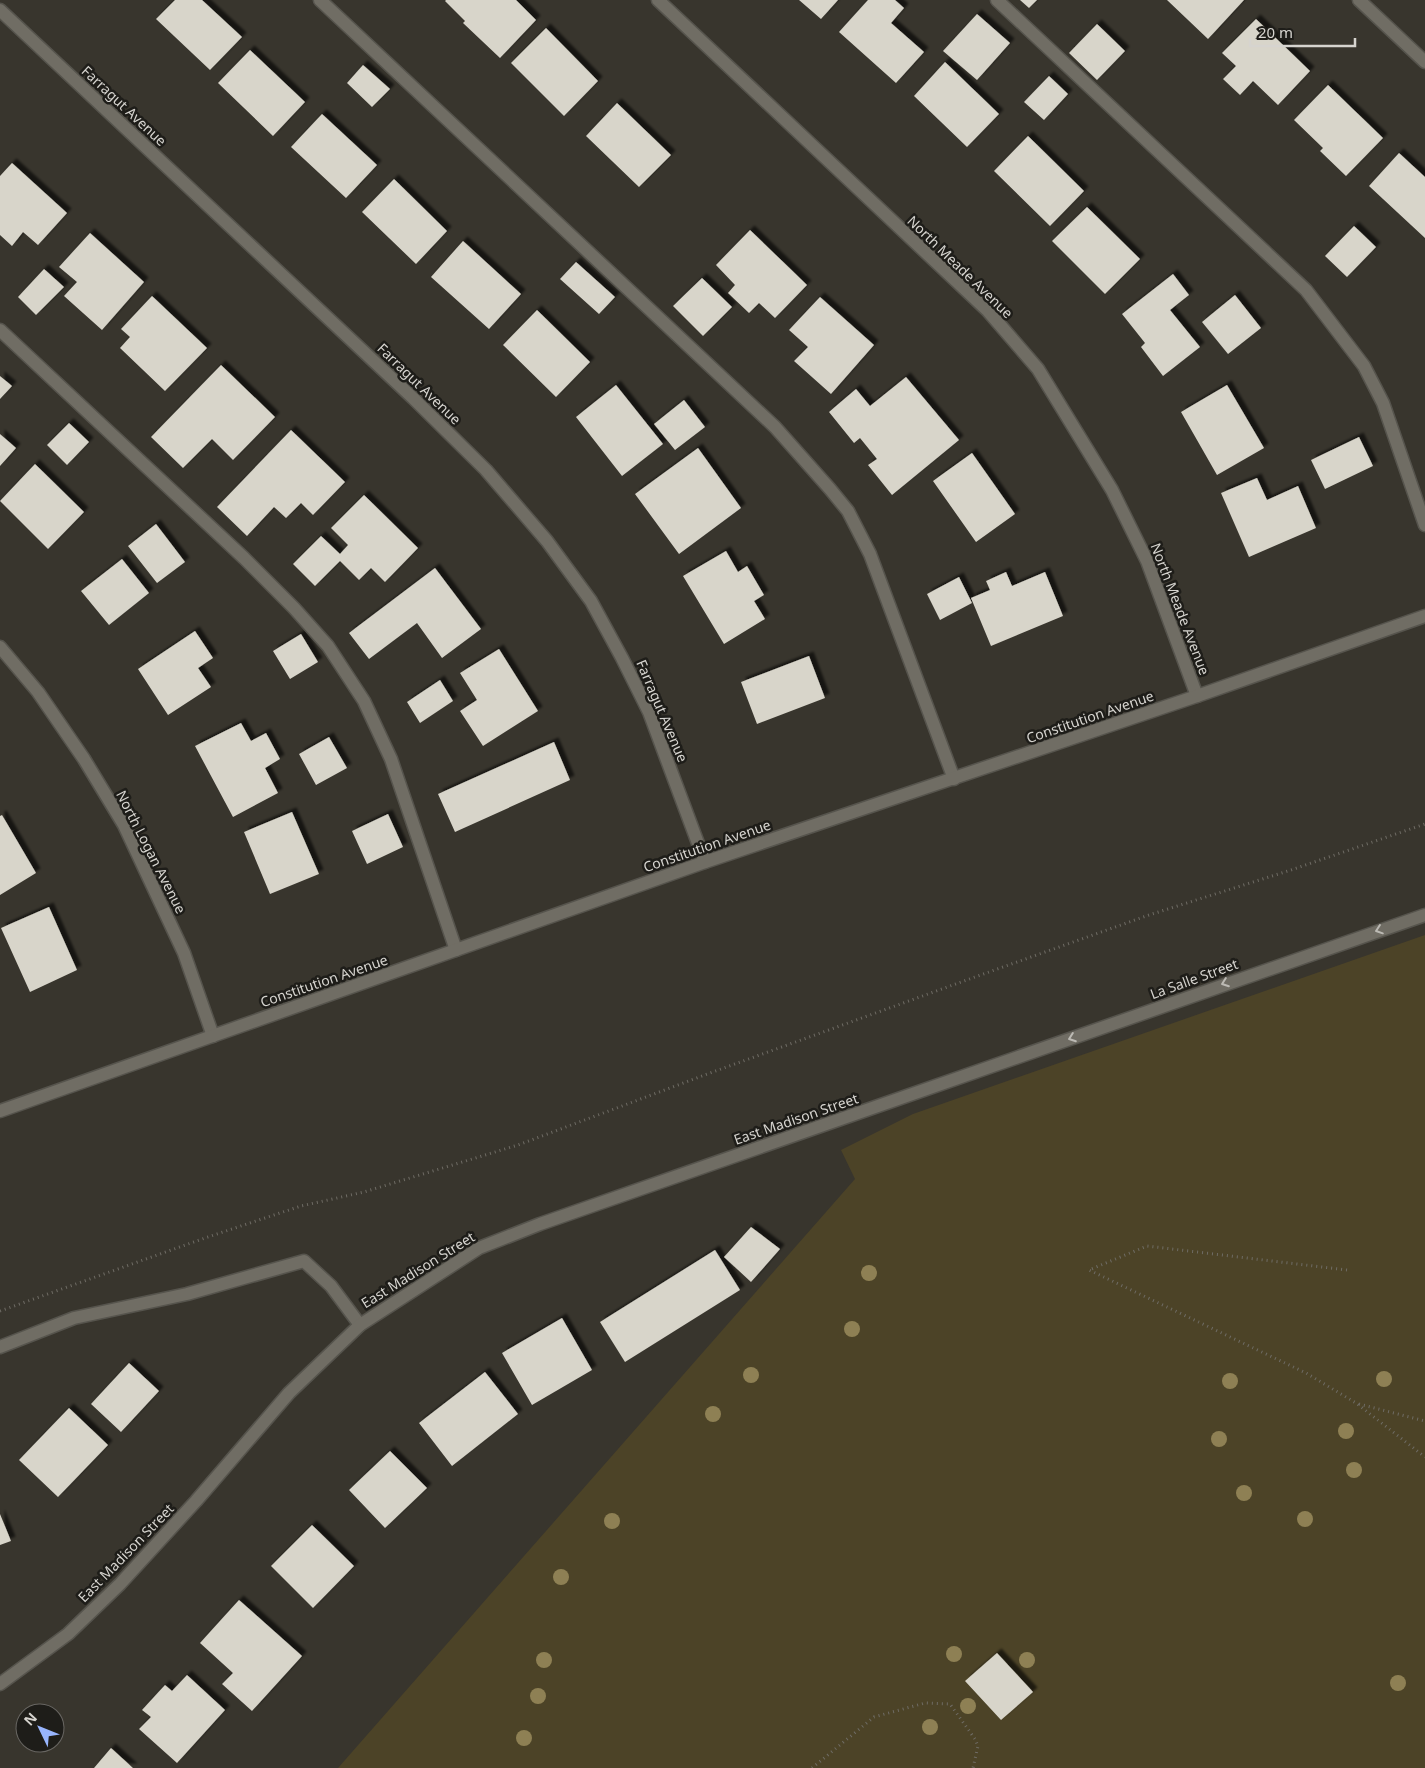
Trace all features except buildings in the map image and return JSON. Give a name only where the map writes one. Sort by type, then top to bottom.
[{"type":"street","points":[[320,0],[775,426],[830,489],[848,512],[870,554],[954,779]]},
{"type":"street","name":"North Meade Avenue","points":[[658,0],[988,311],[1038,370],[1112,490],[1143,552],[1197,696]]},
{"type":"street","points":[[997,0],[1306,290],[1364,366],[1383,403],[1425,525]]},
{"type":"street","points":[[1359,0],[1425,62]]},
{"type":"street","name":"Farragut Avenue","points":[[0,10],[413,398],[486,470],[547,541],[591,601],[626,665],[649,712],[705,862]]},
{"type":"street","points":[[0,330],[244,558],[294,608],[328,646],[364,700],[391,759],[456,950]]},
{"type":"street","name":"Constitution Avenue","points":[[0,1111],[705,862],[1197,696],[1425,616]]},
{"type":"street","name":"North Logan Avenue","points":[[0,647],[38,692],[84,759],[124,825],[184,953],[213,1036]]},
{"type":"street","name":"La Salle Street","points":[[974,1073],[1272,967],[1425,915]]},
{"type":"street","name":"East Madison Street","points":[[0,1684],[68,1634],[120,1584],[196,1501],[289,1393],[360,1324],[479,1248],[540,1224],[974,1073]]},
{"type":"street","points":[[0,1348],[74,1318],[187,1294],[304,1261],[331,1286],[360,1324]]},
{"type":"path","points":[[0,1311],[204,1238],[301,1206],[364,1192],[518,1145],[728,1066],[1149,915],[1291,870],[1425,824]]},
{"type":"path","points":[[1347,1270],[1147,1246],[1089,1270],[1306,1373],[1356,1403],[1425,1457]]},
{"type":"path","points":[[1356,1403],[1425,1422]]},
{"type":"path","points":[[812,1768],[874,1718],[925,1704],[950,1704],[976,1739],[978,1746],[973,1768]]},
{"type":"shaded area","points":[[1425,935],[1425,1768],[338,1768],[855,1179],[841,1150],[913,1114]]}]
